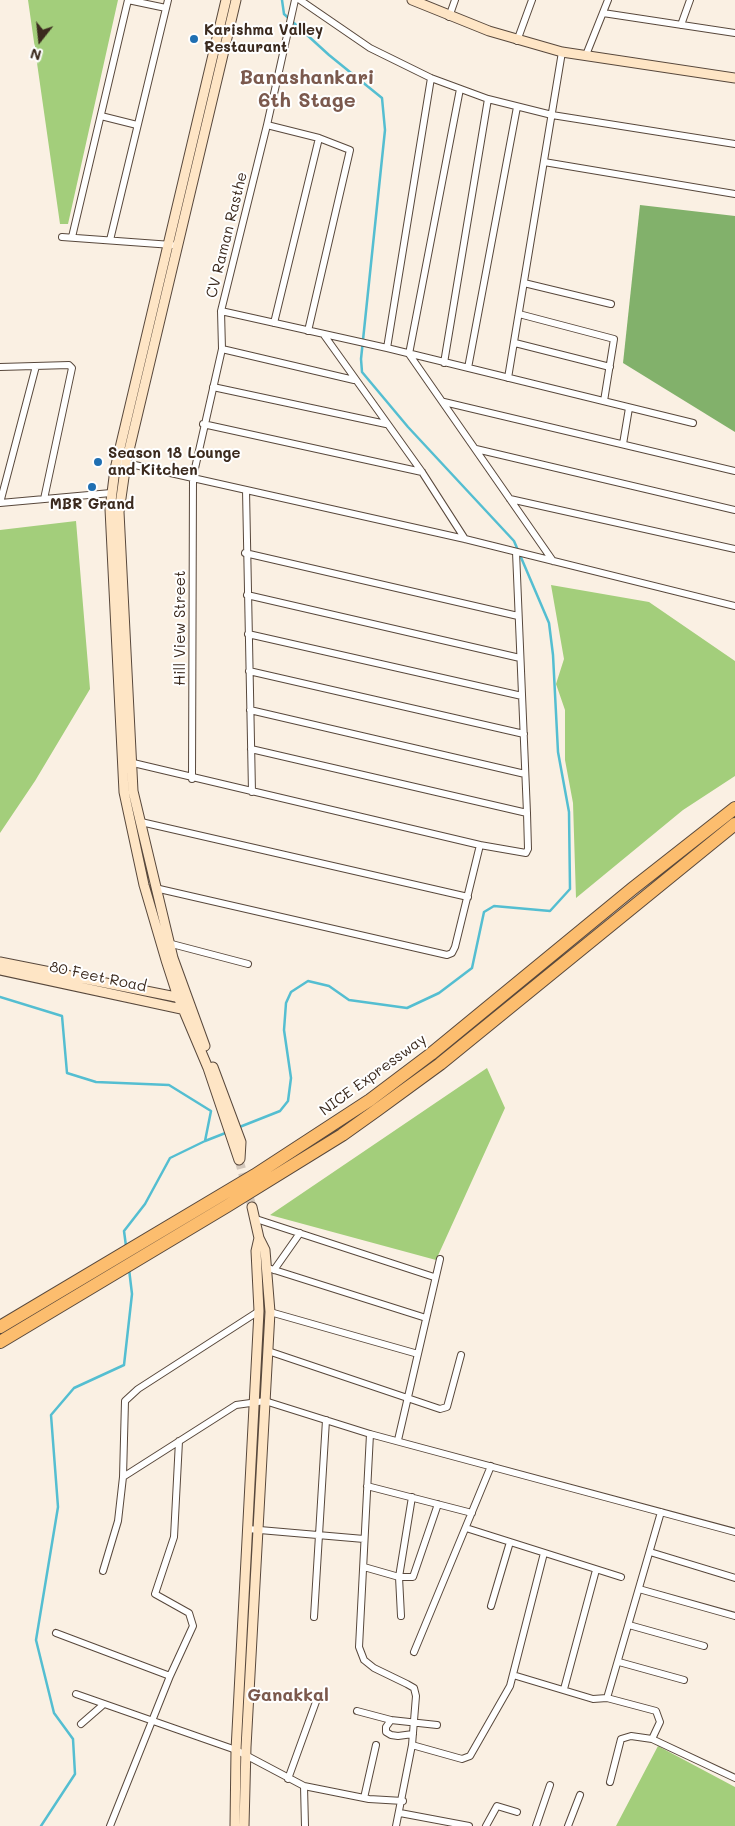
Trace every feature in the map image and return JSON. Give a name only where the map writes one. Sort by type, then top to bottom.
[{"type":"highway","name":"NICE Expressway","points":[[0,1342],[114,1266],[136,1245],[255,1175],[370,1100],[431,1054],[632,889],[735,808]]},
{"type":"highway","name":"NICE Expressway","points":[[0,1327],[114,1266],[136,1260],[342,1135],[440,1064],[735,824]]},
{"type":"main road","points":[[173,245],[226,0]]},
{"type":"main road","points":[[182,998],[126,762],[111,493],[121,462],[173,245],[236,0]]},
{"type":"main road","points":[[412,0],[449,17],[517,40],[562,52],[735,78]]},
{"type":"main road","points":[[121,462],[119,521],[126,762],[124,792],[144,885],[182,998],[208,1068],[226,1124],[237,1143],[235,1121],[187,1011]]},
{"type":"main road","name":"80 Feet Road","points":[[0,962],[182,998]]},
{"type":"main road","name":"80 Feet Road","points":[[0,970],[187,1011]]},
{"type":"main road","points":[[235,1826],[236,1750],[252,1529],[265,1401],[270,1312],[271,1269],[259,1238],[252,1207]]},
{"type":"main road","points":[[244,1826],[254,1402],[259,1311],[256,1251],[259,1238]]},
{"type":"street","points":[[72,237],[128,0],[166,8]]},
{"type":"street","points":[[110,240],[168,0]]},
{"type":"street","name":"CV Raman Rasthe","points":[[193,477],[203,424],[222,349],[221,311],[268,125],[295,0]]},
{"type":"street","points":[[300,0],[370,48],[431,78],[488,99],[517,108],[552,115],[735,144]]},
{"type":"street","points":[[449,17],[455,0]]},
{"type":"street","points":[[517,40],[532,0]]},
{"type":"street","points":[[586,55],[608,0]]},
{"type":"street","points":[[681,25],[690,0]]},
{"type":"street","points":[[603,14],[735,32]]},
{"type":"street","points":[[508,378],[562,52]]},
{"type":"street","points":[[387,348],[431,78]]},
{"type":"street","points":[[460,89],[409,354],[553,561]]},
{"type":"street","points":[[444,363],[488,99]]},
{"type":"street","points":[[468,368],[517,108]]},
{"type":"street","points":[[101,116],[138,125]]},
{"type":"street","points":[[268,125],[347,147],[351,152],[308,332]]},
{"type":"street","points":[[274,324],[319,138]]},
{"type":"street","points":[[544,162],[735,194]]},
{"type":"street","points":[[62,236],[173,245]]},
{"type":"street","points":[[524,283],[611,304]]},
{"type":"street","points":[[221,311],[308,332],[387,348],[693,423]]},
{"type":"street","points":[[519,314],[614,339],[604,401]]},
{"type":"street","points":[[324,335],[354,380],[422,472],[465,539]]},
{"type":"street","points":[[515,343],[610,367]]},
{"type":"street","points":[[222,349],[354,380]]},
{"type":"street","points":[[0,367],[69,365],[72,368],[44,499]]},
{"type":"street","points":[[36,366],[0,503],[111,493]]},
{"type":"street","points":[[213,387],[386,424]]},
{"type":"street","points":[[444,402],[735,471]]},
{"type":"street","points":[[623,444],[629,408]]},
{"type":"street","points":[[203,424],[422,472]]},
{"type":"street","points":[[476,449],[735,510]]},
{"type":"street","points":[[121,462],[465,539],[735,606]]},
{"type":"street","name":"Hill View Street","points":[[192,779],[193,477]]},
{"type":"street","points":[[246,490],[245,553],[252,792]]},
{"type":"street","points":[[510,499],[735,549]]},
{"type":"street","points":[[126,762],[480,845],[526,853],[528,849],[527,813],[516,552]]},
{"type":"street","points":[[245,553],[518,616]]},
{"type":"street","points":[[246,595],[520,658]]},
{"type":"street","points":[[248,634],[522,696]]},
{"type":"street","points":[[249,671],[524,734]]},
{"type":"street","points":[[250,710],[525,774]]},
{"type":"street","points":[[251,749],[527,813]]},
{"type":"street","points":[[141,822],[468,897]]},
{"type":"street","points":[[155,888],[447,955],[452,953],[455,947],[480,845]]},
{"type":"street","points":[[168,943],[248,964]]},
{"type":"street","points":[[256,1219],[434,1277]]},
{"type":"street","points":[[300,1232],[271,1269],[426,1318]]},
{"type":"street","points":[[398,1440],[434,1277],[440,1259]]},
{"type":"street","points":[[103,1571],[118,1521],[125,1401],[138,1389],[259,1311]]},
{"type":"street","points":[[270,1312],[418,1354]]},
{"type":"street","points":[[268,1350],[406,1400],[440,1410],[447,1408],[460,1355]]},
{"type":"street","points":[[122,1477],[236,1405],[265,1401],[370,1434],[735,1532]]},
{"type":"street","points":[[314,1617],[321,1536],[326,1420]]},
{"type":"street","points":[[370,1434],[359,1647],[361,1654],[374,1668],[414,1688],[416,1696],[412,1745],[403,1801],[396,1826]]},
{"type":"street","points":[[110,1826],[154,1722],[170,1676],[193,1626],[190,1613],[155,1594],[174,1537],[179,1441]]},
{"type":"street","points":[[414,1652],[491,1466]]},
{"type":"street","points":[[367,1486],[472,1513]]},
{"type":"street","points":[[401,1616],[399,1577],[412,1497]]},
{"type":"street","points":[[364,1567],[399,1577],[411,1578],[415,1574],[438,1504]]},
{"type":"street","points":[[607,1698],[661,1512]]},
{"type":"street","points":[[466,1528],[621,1578]]},
{"type":"street","points":[[252,1529],[364,1539]]},
{"type":"street","points":[[491,1606],[510,1542]]},
{"type":"street","points":[[650,1552],[735,1578]]},
{"type":"street","points":[[412,1745],[467,1759],[504,1698],[513,1675],[544,1553]]},
{"type":"street","points":[[564,1689],[596,1570]]},
{"type":"street","points":[[639,1589],[735,1616]]},
{"type":"street","points":[[629,1624],[704,1646]]},
{"type":"street","points":[[56,1634],[170,1676]]},
{"type":"street","points":[[618,1662],[684,1680]]},
{"type":"street","points":[[513,1675],[593,1699],[607,1698],[656,1710],[660,1722],[652,1739]]},
{"type":"street","points":[[76,1694],[236,1750],[304,1786],[364,1798],[403,1801]]},
{"type":"street","points":[[288,1779],[317,1698]]},
{"type":"street","points":[[81,1724],[104,1704]]},
{"type":"street","points":[[357,1711],[391,1720],[438,1725]]},
{"type":"street","points":[[391,1720],[386,1727],[386,1732],[398,1736],[413,1734]]},
{"type":"street","points":[[610,1782],[620,1739],[630,1736],[652,1739],[735,1778]]},
{"type":"street","points":[[364,1798],[376,1744]]},
{"type":"street","points":[[536,1826],[550,1785]]},
{"type":"street","points":[[304,1786],[305,1826]]},
{"type":"street","points":[[568,1826],[580,1795]]},
{"type":"street","points":[[486,1826],[497,1806],[517,1812]]},
{"type":"street","points":[[400,1813],[469,1826]]},
{"type":"green space","points":[[28,0],[118,0],[68,224],[60,224]]},
{"type":"green space","points":[[640,205],[735,216],[735,432],[623,363]]},
{"type":"green space","points":[[76,521],[90,689],[35,781],[0,833],[0,530]]},
{"type":"green space","points":[[551,585],[649,602],[735,661],[735,776],[683,810],[576,898],[573,803],[565,760],[565,710],[556,684],[564,659]]},
{"type":"green space","points":[[487,1068],[505,1108],[436,1260],[270,1215]]},
{"type":"green space","points":[[658,1746],[735,1787],[735,1826],[616,1826]]},
{"type":"waterway","points":[[237,1128],[280,1111],[288,1101],[291,1078],[284,1030],[286,1003],[291,992],[308,981],[329,986],[349,1000],[407,1008],[439,993],[472,968],[484,912],[494,906],[550,911],[570,889],[569,812],[558,752],[553,655],[549,623],[514,541],[408,427],[362,372],[361,359],[385,130],[382,98],[329,55],[284,14],[282,0]]},
{"type":"waterway","points":[[0,997],[62,1016],[67,1073],[96,1082],[169,1085],[211,1111],[205,1141],[170,1158],[145,1204],[124,1231],[126,1246]]},
{"type":"waterway","points":[[205,1141],[228,1132]]},
{"type":"waterway","points":[[41,1826],[75,1774],[73,1739],[54,1713],[36,1640],[58,1507],[51,1415],[74,1388],[124,1365],[132,1294],[129,1269]]},
{"type":"tunnel","points":[[239,1160],[252,1207]]},
{"type":"place","name":"Karishma Valley Restaurant","points":[[194,39]]},
{"type":"place","name":"Season 18 Lounge and Kitchen","points":[[98,462]]},
{"type":"place","name":"MBR Grand","points":[[92,487]]},
{"type":"district","name":"Banashankari 6th Stage","points":[[307,90]]},
{"type":"district","name":"Ganakkal","points":[[288,1695]]}]
